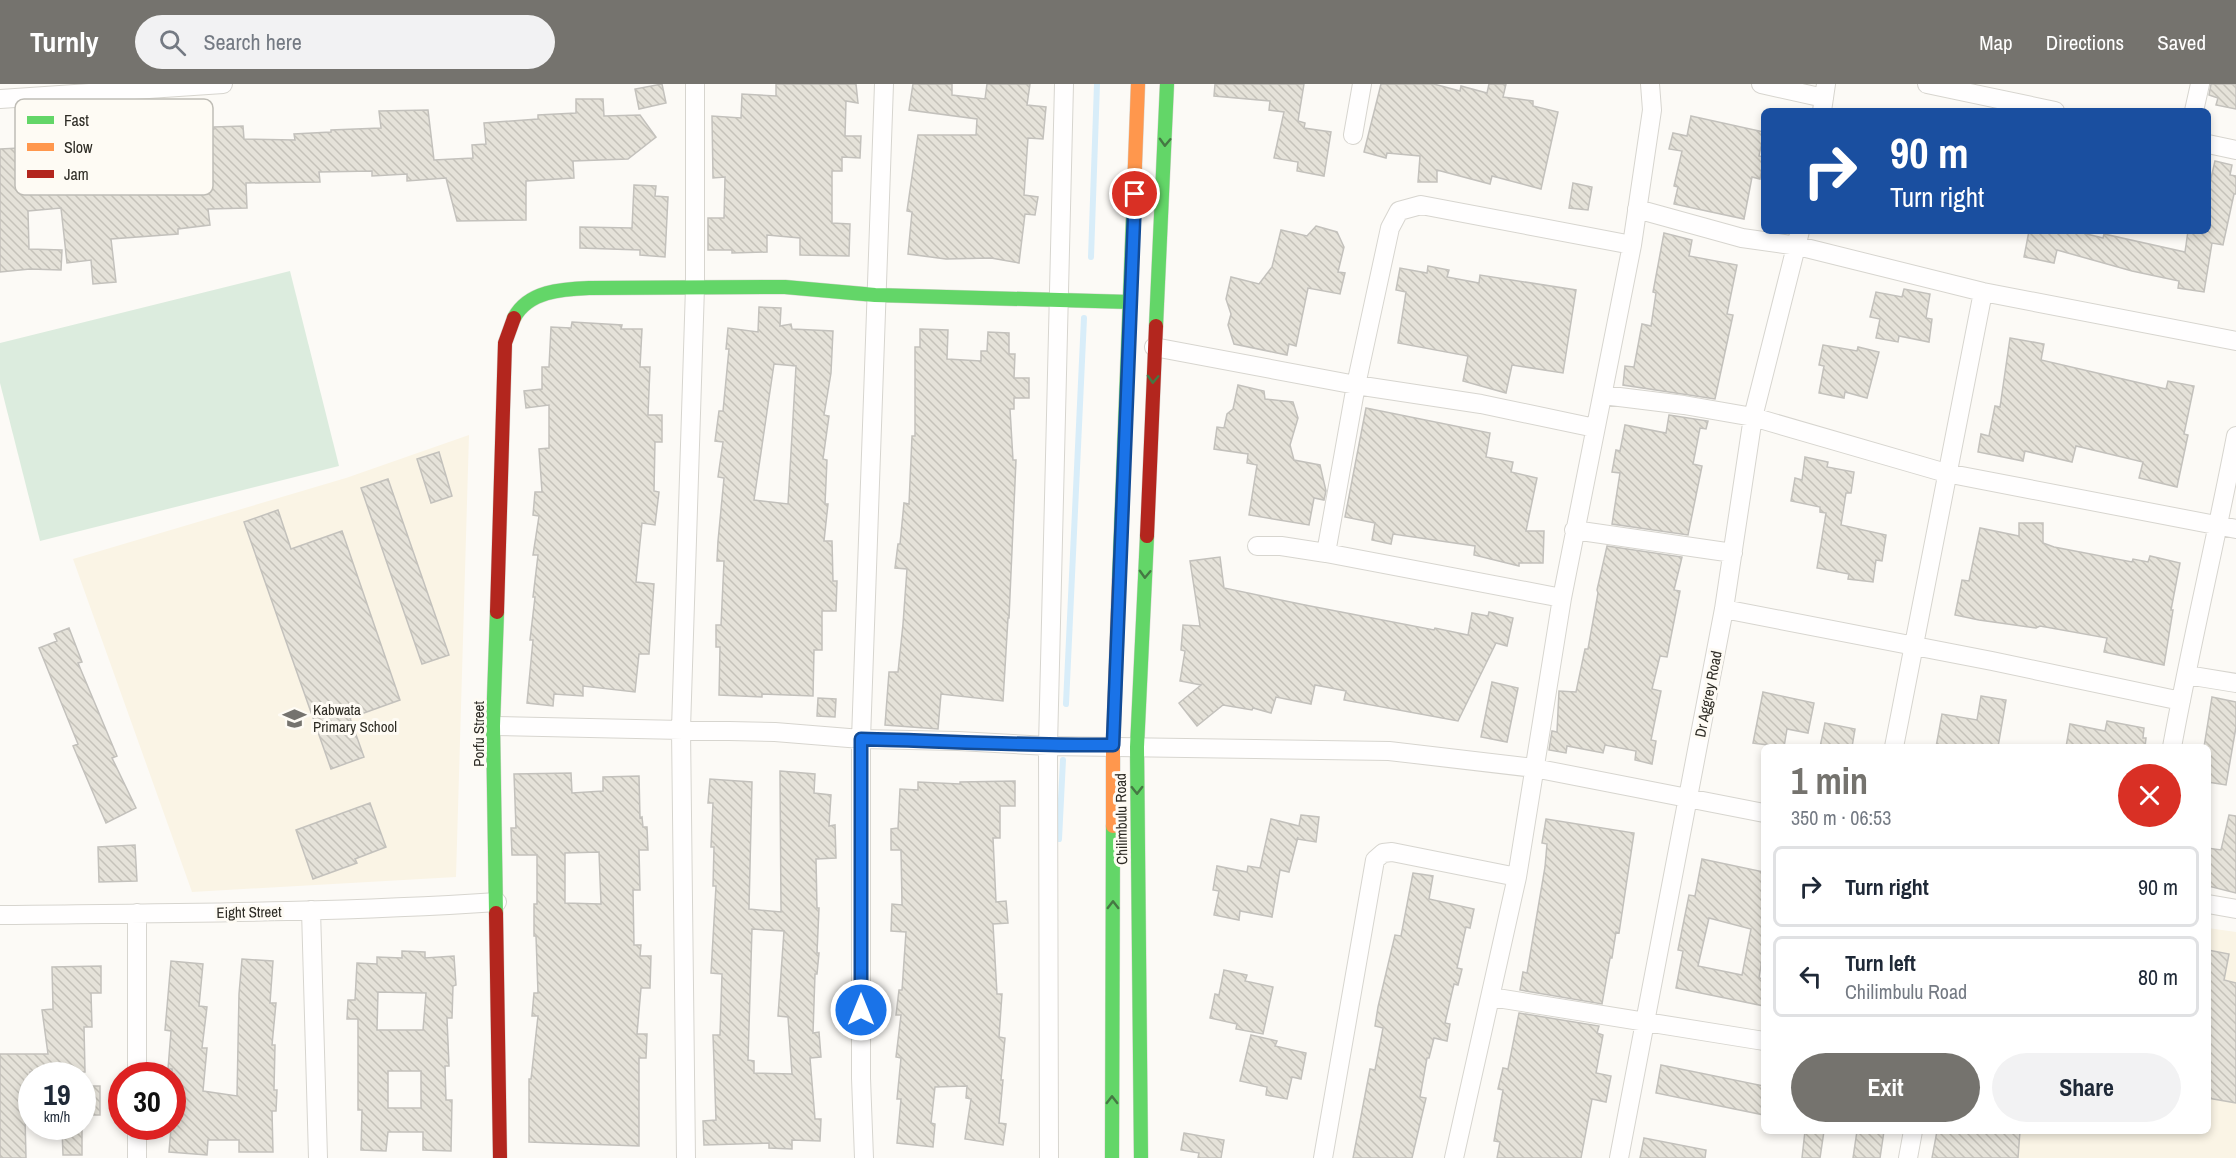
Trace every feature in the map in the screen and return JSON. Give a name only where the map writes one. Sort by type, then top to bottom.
[{"type":"main road","name":"Chilimbulu Road","points":[[1112,1158],[1113,745],[1138,84]]},
{"type":"main road","name":"Chilimbulu Road","points":[[1141,1158],[1137,747],[1167,84]]},
{"type":"main road","points":[[694,287],[785,287],[875,295],[1130,302]]},
{"type":"main road","name":"Porfu Street","points":[[500,1158],[493,726],[505,343],[517,312],[534,299],[557,289],[694,287]]},
{"type":"street","points":[[0,99],[223,84]]},
{"type":"street","points":[[686,1158],[681,729],[694,287],[695,84]]},
{"type":"street","points":[[864,1158],[861,1078],[861,739],[870,537],[875,295],[884,84]]},
{"type":"street","points":[[1049,1158],[1048,746],[1064,84]]},
{"type":"street","points":[[1353,135],[1362,84]]},
{"type":"street","points":[[1454,1158],[1517,877],[1574,530],[1632,245],[1653,110],[1650,84]]},
{"type":"street","points":[[1761,84],[1824,98]]},
{"type":"street","points":[[1927,84],[2015,93],[2048,108]]},
{"type":"street","points":[[2195,108],[2200,84]]},
{"type":"street","points":[[2211,145],[2236,150]]},
{"type":"street","points":[[1326,553],[1356,385],[1390,228],[1399,211],[1422,205],[1632,245]]},
{"type":"street","points":[[1637,209],[1742,238],[1799,239],[1983,292],[2236,341]]},
{"type":"street","name":"Dr Aggrey Road","points":[[1619,1158],[1724,609],[1753,417],[1799,239]]},
{"type":"street","points":[[1895,744],[1983,292]]},
{"type":"street","points":[[1154,347],[1356,385],[1481,404],[1595,428]]},
{"type":"street","points":[[1603,395],[1684,405],[1753,417],[1946,473],[2228,527]]},
{"type":"street","points":[[2173,744],[2196,620],[2228,527],[2236,436]]},
{"type":"street","points":[[1574,530],[1733,554]]},
{"type":"street","points":[[1257,546],[1281,546],[1326,553],[1562,598]]},
{"type":"street","points":[[1724,609],[1992,661],[2181,701]]},
{"type":"street","points":[[2187,675],[2236,683]]},
{"type":"street","points":[[493,726],[775,732],[861,739],[1048,746],[1113,745],[1389,751],[1534,768],[1761,812]]},
{"type":"street","points":[[1323,1158],[1375,860],[1383,853],[1392,852],[1517,877]]},
{"type":"street","name":"Eight Street","points":[[0,915],[409,908],[497,902]]},
{"type":"street","points":[[2211,905],[2236,909]]},
{"type":"street","points":[[311,910],[318,1158]]},
{"type":"street","points":[[136,913],[137,1062]]},
{"type":"street","points":[[1491,998],[1761,1041]]},
{"type":"street","points":[[1908,1158],[1912,1134]]},
{"type":"street","points":[[137,1140],[137,1158]]},
{"type":"shaded area","name":"Kabwata Primary School","points":[[469,435],[456,877],[192,892],[73,559],[346,478]]},
{"type":"shaded area","points":[[2211,928],[2236,932],[2236,1158],[1959,1158],[1964,1134],[2211,1134]]},
{"type":"green space","points":[[290,271],[339,466],[40,541],[0,383],[0,343]]},
{"type":"building","points":[[662,84],[666,103],[639,109],[635,89]]},
{"type":"building","points":[[776,84],[856,84],[858,103],[846,101],[845,136],[861,136],[860,158],[842,157],[842,171],[832,171],[832,223],[850,224],[849,256],[800,255],[800,238],[767,235],[767,252],[732,253],[732,250],[708,250],[708,218],[724,218],[725,177],[713,178],[712,116],[741,118],[742,94],[776,96]]},
{"type":"building","points":[[913,84],[952,84],[952,95],[985,99],[987,84],[1030,84],[1027,105],[1046,107],[1043,139],[1028,138],[1024,195],[1038,197],[1035,215],[1025,214],[1019,263],[991,258],[946,259],[908,254],[912,212],[907,211],[918,135],[976,135],[977,119],[909,110]]},
{"type":"building","points":[[1215,84],[1304,84],[1298,121],[1305,123],[1304,128],[1331,132],[1324,176],[1297,171],[1298,162],[1274,158],[1284,112],[1269,110],[1270,101],[1214,96]]},
{"type":"building","points":[[1381,84],[1434,84],[1460,91],[1461,86],[1487,93],[1489,84],[1506,84],[1503,97],[1533,101],[1533,106],[1558,112],[1541,189],[1492,176],[1490,184],[1437,170],[1437,182],[1418,182],[1420,156],[1387,153],[1386,158],[1364,152]]},
{"type":"building","points":[[2211,84],[2236,84],[2236,109],[2216,105],[2218,98],[2209,95]]},
{"type":"building","points":[[576,99],[603,99],[604,116],[640,115],[656,137],[628,159],[573,161],[574,178],[526,181],[526,220],[457,221],[446,178],[407,181],[407,174],[372,176],[372,171],[319,172],[320,182],[246,183],[247,208],[208,209],[210,225],[178,229],[178,234],[111,239],[116,282],[93,284],[91,260],[67,263],[61,208],[28,211],[29,249],[62,250],[61,270],[30,269],[0,272],[0,149],[15,148],[15,195],[213,195],[214,127],[243,126],[244,139],[295,140],[294,134],[381,128],[379,111],[428,110],[434,160],[473,158],[472,145],[486,144],[484,123],[538,119],[538,115],[576,113]]},
{"type":"building","points":[[1691,116],[1761,131],[1760,179],[1752,177],[1744,219],[1674,204],[1678,187],[1674,186],[1682,151],[1669,149],[1673,133],[1687,136]]},
{"type":"building","points":[[2215,161],[2232,165],[2230,175],[2236,176],[2236,194],[2234,194],[2223,245],[2212,243],[2204,292],[2178,288],[2179,281],[2132,271],[2057,250],[2054,263],[2024,257],[2028,234],[2087,234],[2103,238],[2104,234],[2185,252],[2188,234],[2211,234],[2211,178]]},
{"type":"building","points":[[1573,183],[1592,187],[1588,210],[1569,208]]},
{"type":"building","points":[[634,185],[656,186],[655,196],[668,197],[665,257],[640,255],[640,250],[580,248],[580,227],[632,228]]},
{"type":"building","points":[[1316,226],[1337,232],[1344,247],[1338,272],[1345,273],[1340,294],[1308,288],[1296,346],[1289,344],[1287,355],[1234,344],[1228,325],[1231,314],[1226,299],[1231,277],[1259,284],[1272,267],[1281,230],[1307,236]]},
{"type":"building","points":[[1664,233],[1692,240],[1689,256],[1737,265],[1727,314],[1733,315],[1715,399],[1623,385],[1625,366],[1634,367],[1642,324],[1651,326],[1656,293],[1653,292]]},
{"type":"building","points":[[1428,266],[1449,270],[1447,277],[1479,283],[1480,275],[1576,290],[1563,373],[1512,365],[1506,393],[1463,381],[1468,356],[1398,343],[1406,292],[1396,290],[1400,268],[1427,273]]},
{"type":"building","points":[[1904,289],[1930,294],[1926,318],[1932,319],[1929,342],[1899,336],[1898,342],[1876,338],[1880,319],[1870,317],[1876,292],[1902,297]]},
{"type":"building","points":[[759,307],[781,308],[780,326],[791,324],[792,329],[833,331],[831,373],[824,415],[829,416],[823,459],[827,460],[825,504],[828,504],[824,541],[832,541],[833,581],[837,581],[836,611],[822,611],[822,650],[814,650],[813,696],[719,695],[720,647],[716,647],[716,625],[721,625],[724,561],[717,561],[724,478],[718,477],[723,442],[715,441],[719,411],[723,411],[729,349],[726,349],[728,328],[758,332]],"holes":[[[774,364],[796,366],[788,504],[754,500]]]},
{"type":"building","points":[[572,322],[622,325],[621,329],[642,329],[640,367],[650,367],[648,415],[662,415],[662,442],[655,442],[654,491],[659,492],[655,525],[642,523],[636,582],[654,584],[649,654],[639,654],[635,692],[583,686],[583,696],[554,694],[553,706],[527,703],[533,640],[530,640],[535,597],[533,597],[538,555],[533,555],[539,516],[533,515],[535,492],[542,492],[539,449],[549,448],[549,405],[526,408],[524,391],[542,389],[542,367],[549,367],[551,327],[571,328]]},
{"type":"building","points":[[920,329],[948,330],[947,359],[981,361],[981,351],[987,351],[988,332],[1009,333],[1009,354],[1015,354],[1014,378],[1029,378],[1029,398],[1014,398],[1014,409],[1010,409],[1013,460],[1016,460],[1003,701],[941,694],[938,729],[885,725],[889,672],[898,672],[903,624],[907,569],[895,568],[904,503],[909,504],[912,436],[915,436],[915,347],[920,347]]},
{"type":"building","points":[[2010,338],[2044,344],[2041,360],[2166,389],[2168,381],[2194,386],[2184,434],[2188,435],[2177,487],[2139,478],[2143,462],[2076,446],[2072,462],[2025,451],[2023,461],[1978,452],[1981,434],[1989,436],[1995,406],[2000,407]]},
{"type":"building","points":[[1823,345],[1857,351],[1858,347],[1879,352],[1867,398],[1845,392],[1844,398],[1819,393],[1824,366],[1819,365]]},
{"type":"building","points":[[1238,385],[1264,391],[1265,399],[1293,402],[1298,418],[1290,445],[1294,460],[1320,465],[1326,491],[1324,500],[1314,498],[1309,525],[1249,515],[1257,465],[1247,463],[1248,454],[1214,449],[1217,427],[1224,428],[1227,414],[1233,409]]},
{"type":"building","points":[[1366,408],[1490,433],[1486,457],[1513,462],[1511,472],[1537,478],[1526,531],[1544,531],[1543,563],[1519,563],[1519,566],[1474,555],[1475,546],[1393,534],[1391,544],[1372,540],[1375,523],[1345,517]]},
{"type":"building","points":[[1669,415],[1708,421],[1706,429],[1700,428],[1693,464],[1702,466],[1688,535],[1612,524],[1620,473],[1612,472],[1616,450],[1620,451],[1625,425],[1666,433]]},
{"type":"building","points":[[439,452],[452,496],[431,503],[417,459]]},
{"type":"building","points":[[1805,457],[1828,462],[1827,467],[1854,472],[1851,493],[1846,493],[1841,525],[1886,535],[1882,561],[1876,560],[1873,582],[1848,579],[1849,574],[1817,568],[1826,513],[1820,512],[1820,507],[1791,501],[1795,478],[1802,480]]},
{"type":"building","points":[[388,479],[449,655],[422,664],[361,488]]},
{"type":"building","points":[[278,510],[291,549],[342,531],[400,700],[350,718],[364,757],[331,769],[244,522]]},
{"type":"building","points":[[2019,523],[2043,523],[2043,543],[2054,547],[2132,562],[2133,559],[2148,562],[2150,556],[2180,563],[2164,665],[2104,652],[2107,638],[2040,626],[2036,628],[1955,615],[1962,580],[1969,581],[1980,528],[2019,536]]},
{"type":"building","points":[[1607,546],[1682,557],[1674,590],[1680,591],[1667,657],[1660,656],[1652,689],[1661,691],[1651,740],[1656,741],[1652,764],[1635,760],[1636,751],[1605,745],[1603,753],[1567,746],[1566,753],[1549,750],[1552,731],[1557,732],[1559,691],[1576,692],[1585,649],[1588,649],[1597,590]]},
{"type":"building","points":[[1220,557],[1224,588],[1305,605],[1468,635],[1472,613],[1488,616],[1489,612],[1513,618],[1507,646],[1496,643],[1458,721],[1344,700],[1346,691],[1315,685],[1311,704],[1276,697],[1271,713],[1253,708],[1252,710],[1223,705],[1197,726],[1179,703],[1201,685],[1180,681],[1185,651],[1181,650],[1183,625],[1200,626],[1190,561]]},
{"type":"building","points":[[69,628],[82,662],[78,663],[117,756],[112,758],[136,808],[106,823],[73,746],[78,744],[39,648],[57,641],[54,634]]},
{"type":"building","points":[[1492,682],[1518,688],[1507,742],[1481,737]]},
{"type":"building","points":[[1763,692],[1814,703],[1808,733],[1787,729],[1784,744],[1753,743]]},
{"type":"building","points":[[1981,696],[2006,700],[1999,744],[1937,744],[1942,714],[1977,720]]},
{"type":"building","points":[[2212,697],[2236,702],[2236,727],[2226,785],[2211,782],[2211,744],[2204,744]]},
{"type":"building","points":[[818,698],[836,699],[835,717],[817,716]]},
{"type":"building","points":[[2107,721],[2144,728],[2143,738],[2146,738],[2145,744],[2067,744],[2070,724],[2105,731]]},
{"type":"building","points":[[1825,723],[1855,729],[1852,744],[1821,744]]},
{"type":"building","points":[[780,771],[815,774],[814,793],[831,795],[829,826],[835,825],[836,858],[816,859],[817,908],[819,908],[817,953],[819,953],[817,974],[815,974],[813,1033],[819,1032],[821,1057],[810,1058],[815,1119],[821,1119],[820,1141],[792,1140],[792,1149],[769,1148],[769,1143],[704,1145],[703,1121],[716,1120],[713,1035],[720,1035],[722,974],[711,973],[716,886],[713,886],[714,847],[711,847],[713,803],[708,803],[710,779],[752,782],[749,909],[781,912]],"holes":[[[752,929],[784,931],[778,1016],[788,1017],[792,1074],[754,1073],[754,1061],[748,1060]]]},
{"type":"building","points":[[571,773],[572,793],[603,791],[603,777],[639,776],[640,818],[642,817],[643,827],[647,827],[648,850],[639,850],[640,890],[633,890],[634,945],[641,945],[640,956],[651,956],[650,988],[641,988],[637,1034],[647,1034],[646,1058],[639,1058],[639,1146],[529,1142],[529,1079],[531,1079],[538,1016],[532,1016],[534,993],[538,993],[536,936],[534,936],[534,904],[537,904],[537,855],[512,855],[511,828],[516,828],[514,774]],"holes":[[[599,852],[601,904],[565,903],[565,853]]]},
{"type":"building","points":[[1015,781],[1015,806],[1000,806],[1000,838],[993,838],[996,902],[1006,901],[1008,923],[993,924],[997,994],[1002,994],[999,1037],[1005,1038],[999,1123],[1006,1124],[1003,1145],[965,1139],[971,1099],[966,1098],[967,1086],[935,1087],[931,1123],[935,1124],[933,1147],[897,1143],[901,1099],[897,1099],[901,1058],[896,1057],[901,1015],[896,1015],[899,990],[902,990],[906,932],[891,931],[892,904],[902,905],[901,850],[891,850],[891,829],[898,828],[900,789],[918,790],[918,782],[960,784],[960,782]]},
{"type":"building","points":[[370,803],[386,847],[355,859],[357,863],[313,879],[296,830]]},
{"type":"building","points":[[1301,815],[1319,817],[1316,842],[1297,839],[1289,872],[1280,870],[1272,917],[1240,911],[1239,920],[1214,915],[1219,891],[1213,890],[1217,866],[1247,872],[1248,866],[1260,868],[1271,819],[1299,826]]},
{"type":"building","points":[[2229,815],[2236,816],[2236,893],[2211,887],[2211,848],[2221,850]]},
{"type":"building","points":[[1546,819],[1634,833],[1619,933],[1616,932],[1602,1004],[1520,990],[1523,972],[1527,973],[1545,867],[1547,844],[1542,843]]},
{"type":"building","points":[[135,845],[137,881],[99,882],[98,847]]},
{"type":"building","points":[[1702,859],[1761,871],[1759,978],[1761,978],[1761,1005],[1676,988],[1683,951],[1678,950],[1689,895],[1695,896]],"holes":[[[1709,918],[1751,929],[1742,975],[1698,966]]]},
{"type":"building","points":[[1413,873],[1433,876],[1429,899],[1474,909],[1470,928],[1466,927],[1457,968],[1462,969],[1458,985],[1454,984],[1445,1023],[1450,1024],[1447,1041],[1434,1038],[1429,1058],[1427,1058],[1420,1097],[1426,1098],[1412,1158],[1353,1158],[1370,1069],[1375,1070],[1383,1028],[1375,1026],[1378,1007],[1395,935],[1401,936]]},
{"type":"building","points":[[402,951],[425,952],[425,958],[454,956],[456,985],[453,986],[452,1018],[447,1018],[449,1066],[445,1066],[446,1100],[452,1100],[451,1151],[423,1150],[423,1132],[388,1132],[386,1151],[361,1150],[362,1110],[358,1110],[358,1019],[347,1019],[348,1000],[355,1000],[357,963],[377,964],[377,957],[402,958]],"holes":[[[378,992],[426,993],[423,1030],[377,1030]],[[388,1071],[421,1071],[421,1108],[388,1108]]]},
{"type":"building","points":[[2211,951],[2229,954],[2224,980],[2236,983],[2236,1103],[2211,1099]]},
{"type":"building","points":[[242,959],[273,961],[270,1003],[276,1003],[272,1045],[275,1045],[274,1090],[277,1090],[276,1111],[272,1111],[273,1152],[239,1152],[239,1140],[208,1140],[207,1155],[169,1152],[170,1140],[186,1140],[186,1062],[169,1062],[171,1031],[165,1030],[171,961],[203,964],[199,1006],[207,1007],[202,1048],[207,1048],[203,1091],[237,1096]]},
{"type":"building","points":[[101,966],[101,993],[91,993],[92,1027],[84,1027],[85,1062],[18,1062],[18,1140],[26,1140],[26,1158],[0,1158],[0,1054],[48,1054],[42,1010],[53,1009],[52,967]]},
{"type":"building","points":[[1224,970],[1247,975],[1245,981],[1273,987],[1263,1034],[1236,1029],[1237,1024],[1210,1018],[1215,994],[1219,995]]},
{"type":"building","points":[[1519,1013],[1599,1026],[1597,1033],[1603,1035],[1596,1073],[1611,1076],[1606,1102],[1592,1099],[1581,1158],[1497,1158],[1500,1142],[1494,1141],[1503,1090],[1498,1089],[1503,1068],[1508,1069]]},
{"type":"building","points":[[1251,1035],[1277,1041],[1275,1046],[1306,1053],[1301,1079],[1292,1077],[1287,1099],[1266,1095],[1267,1087],[1240,1081]]},
{"type":"building","points":[[1661,1065],[1761,1085],[1761,1114],[1656,1093]]},
{"type":"building","points":[[96,1086],[100,1086],[100,1115],[96,1115]]},
{"type":"building","points":[[1184,1133],[1224,1140],[1221,1158],[1198,1158],[1199,1153],[1181,1150]]},
{"type":"building","points":[[1805,1134],[1824,1134],[1820,1158],[1802,1158]]},
{"type":"building","points":[[1857,1134],[1884,1134],[1880,1158],[1853,1158]]},
{"type":"building","points":[[1936,1134],[2020,1134],[2018,1158],[1932,1158]]},
{"type":"building","points":[[1644,1138],[1706,1150],[1705,1158],[1640,1158]]},
{"type":"building","points":[[62,1140],[82,1140],[82,1155],[63,1155]]},
{"type":"waterway","points":[[1091,257],[1097,84]]},
{"type":"waterway","points":[[1066,704],[1084,318]]},
{"type":"waterway","points":[[1059,839],[1063,760]]},
{"type":"traffic: fast","points":[[1156,326],[1167,84]]},
{"type":"traffic: fast","points":[[1119,580],[1134,190]]},
{"type":"traffic: fast","points":[[514,318],[520,309],[537,297],[568,289],[589,288],[785,287],[875,295],[1130,302]]},
{"type":"traffic: fast","points":[[1141,1158],[1137,747],[1147,536]]},
{"type":"traffic: fast","points":[[496,913],[493,726],[497,612]]},
{"type":"traffic: fast","points":[[1112,1158],[1113,826]]},
{"type":"traffic: slow","points":[[1134,190],[1138,84]]},
{"type":"traffic: slow","points":[[1113,826],[1113,745],[1119,580]]},
{"type":"traffic: jam","points":[[497,612],[505,343],[514,318]]},
{"type":"traffic: jam","points":[[1147,536],[1156,326]]},
{"type":"traffic: jam","points":[[496,913],[500,1158]]},
{"type":"place","name":"Kabwata Primary School","points":[[295,718]]},
{"type":"route","points":[[861,1010],[861,739],[1048,746],[1113,745],[1135,194]]}]
